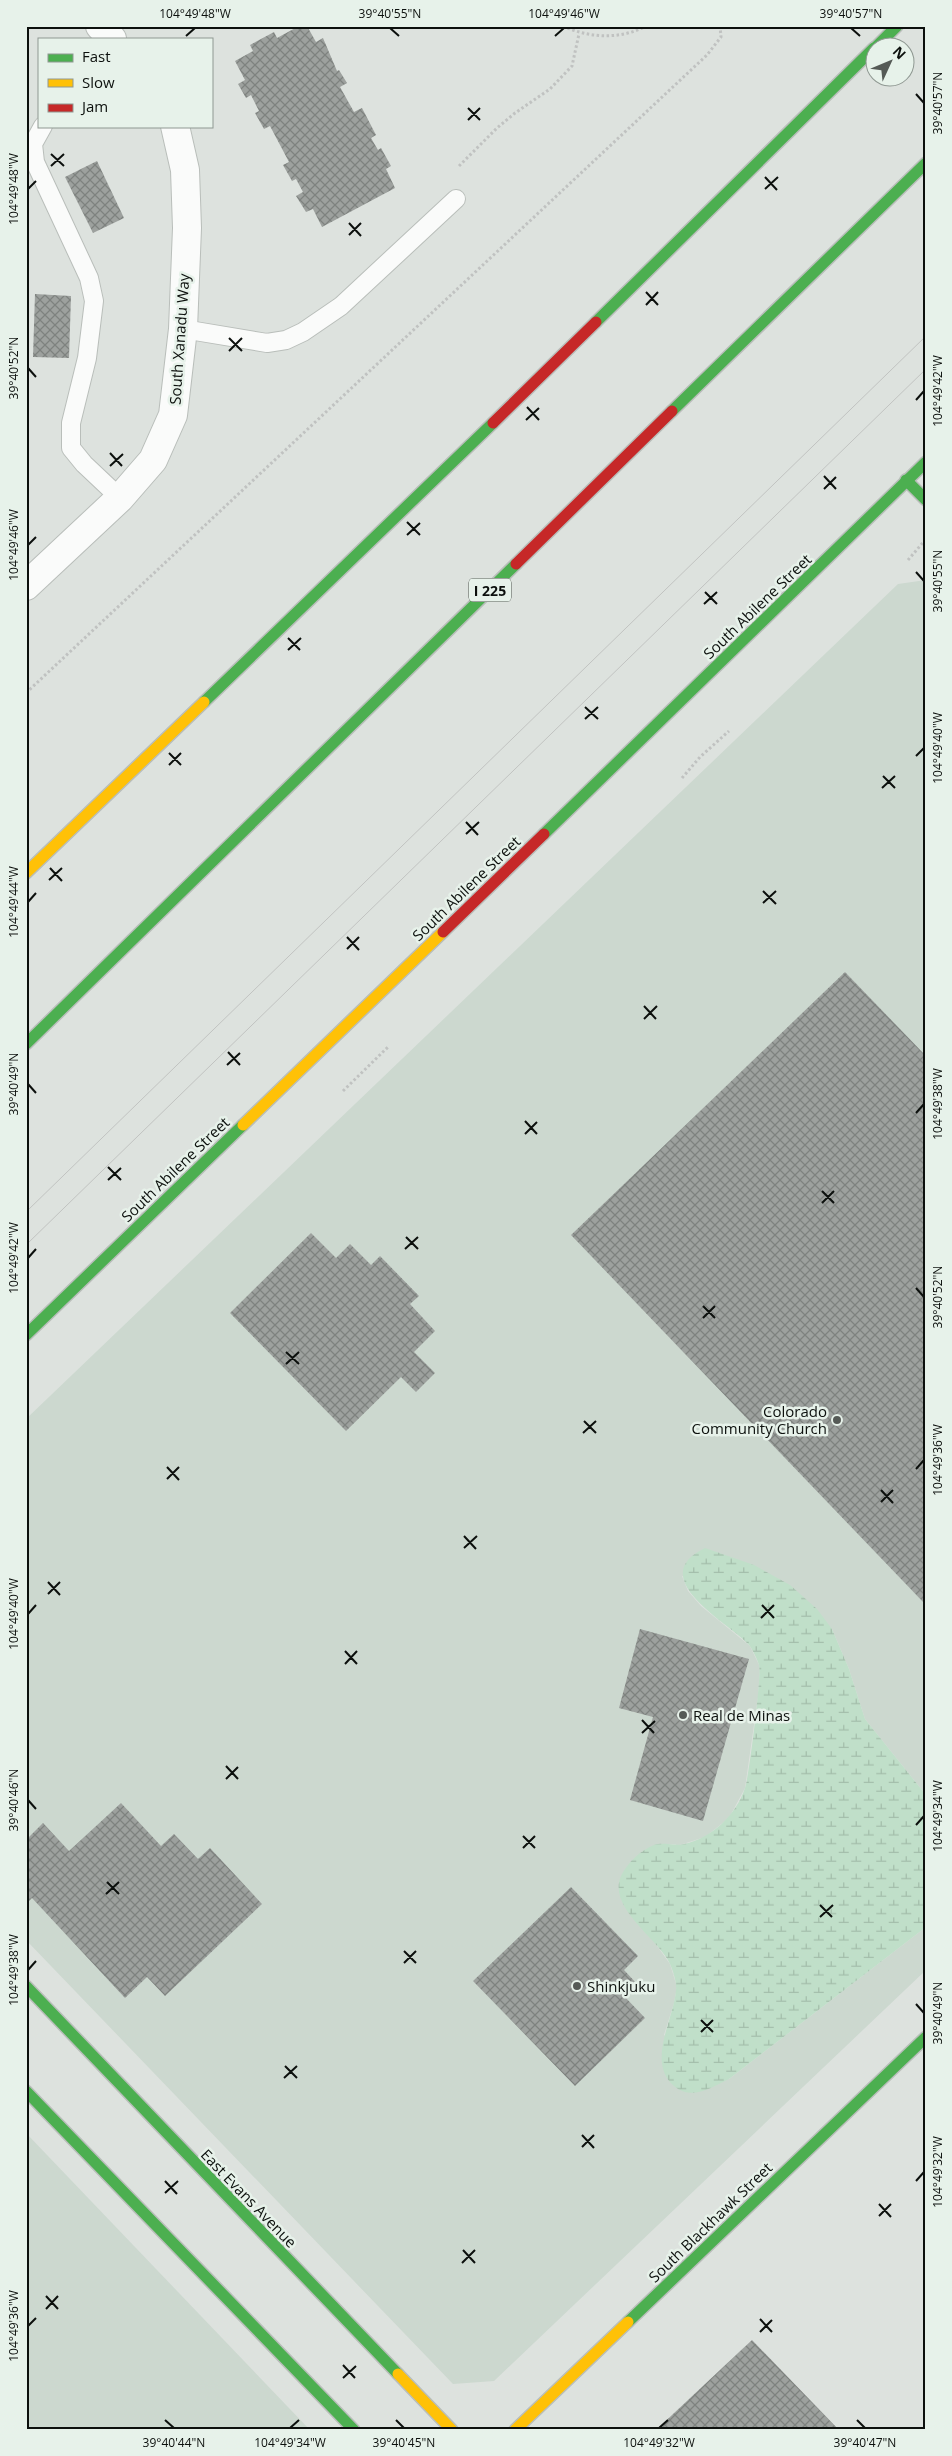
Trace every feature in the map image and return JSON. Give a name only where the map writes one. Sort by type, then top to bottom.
[{"type":"main road","points":[[885,38],[897,26]]},
{"type":"main road","points":[[26,873],[459,456],[864,59]]},
{"type":"main road","name":"I 225","points":[[26,1045],[926,163]]},
{"type":"main road","name":"South Abilene Street","points":[[26,1335],[926,462]]},
{"type":"main road","points":[[906,480],[926,500]]},
{"type":"main road","name":"East Evans Avenue","points":[[26,1986],[452,2430]]},
{"type":"main road","name":"South Blackhawk Street","points":[[515,2430],[926,2037]]},
{"type":"main road","points":[[26,2091],[354,2430]]},
{"type":"street","points":[[100,26],[111,38]]},
{"type":"street","name":"South Xanadu Way","points":[[26,586],[120,498],[153,460],[174,415],[183,329],[186,186],[175,128]]},
{"type":"lane","points":[[42,128],[35,137],[33,144],[35,162],[89,278],[94,301],[86,365],[71,423],[71,448],[84,464],[120,498]]},
{"type":"lane","points":[[183,329],[267,343],[286,340],[303,332],[340,306],[456,199]]},
{"type":"path","points":[[563,26],[580,34],[610,37],[646,26]]},
{"type":"path","points":[[26,693],[707,55],[721,37],[720,26]]},
{"type":"path","points":[[459,166],[497,128],[550,89],[572,66],[580,34]]},
{"type":"path","points":[[908,560],[926,539]]},
{"type":"path","points":[[682,778],[700,757],[729,731]]},
{"type":"path","points":[[342,1091],[388,1047]]},
{"type":"shaded area","points":[[926,580],[926,1795],[865,1719],[849,1669],[832,1629],[682,1576],[688,1591],[701,1606],[750,1646],[760,1667],[758,1697],[745,1788],[729,1818],[705,1837],[683,1844],[654,1845],[655,1943],[670,1964],[677,1987],[664,2035],[729,2079],[926,1927],[926,1970],[494,2381],[453,2384],[26,1940],[26,1419],[898,584]]},
{"type":"shaded area","points":[[26,2133],[310,2430],[26,2430]]},
{"type":"green space","points":[[705,1548],[754,1565],[790,1585],[817,1609],[832,1629],[849,1669],[865,1719],[926,1795],[926,1927],[729,2079],[701,2092],[694,2093],[674,2086],[666,2076],[662,2065],[664,2040],[676,1990],[670,1964],[656,1944],[627,1911],[621,1900],[619,1888],[621,1876],[639,1854],[654,1845],[684,1844],[704,1837],[722,1824],[729,1816],[736,1807],[745,1788],[755,1725],[759,1665],[749,1645],[696,1599],[686,1586],[683,1573],[688,1560]]},
{"type":"building","points":[[299,26],[307,26],[316,42],[323,38],[337,71],[339,70],[347,83],[340,87],[354,112],[362,108],[376,135],[371,138],[378,150],[381,148],[391,166],[386,169],[395,188],[322,227],[313,209],[306,212],[296,196],[303,192],[296,179],[292,181],[283,165],[289,162],[270,126],[264,129],[255,113],[259,111],[251,95],[246,98],[238,84],[245,80],[235,61],[253,51],[250,45],[274,32],[277,38]]},
{"type":"building","points":[[97,161],[124,218],[93,233],[65,177]]},
{"type":"building","points":[[35,294],[71,296],[69,358],[33,357]]},
{"type":"building","name":"Colorado Community Church","points":[[845,972],[926,1056],[926,1605],[571,1235]]},
{"type":"building","points":[[311,1233],[336,1258],[350,1244],[371,1265],[380,1256],[419,1296],[410,1304],[435,1331],[414,1352],[435,1373],[416,1392],[401,1377],[346,1431],[230,1313]]},
{"type":"building","points":[[640,1629],[749,1659],[703,1821],[630,1800],[653,1717],[619,1708]]},
{"type":"building","points":[[121,1803],[161,1846],[174,1834],[198,1859],[210,1848],[262,1904],[165,1996],[147,1977],[125,1998],[32,1898],[26,1904],[26,1840],[43,1823],[69,1851]]},
{"type":"building","points":[[571,1887],[638,1956],[624,1970],[638,1985],[625,1997],[645,2018],[575,2086],[473,1981]]},
{"type":"building","points":[[752,2340],[839,2430],[656,2430]]},
{"type":"tram line","points":[[26,1212],[926,336]]},
{"type":"tram line","points":[[26,1245],[926,369]]},
{"type":"traffic: fast","points":[[885,38],[897,26]]},
{"type":"traffic: fast","points":[[596,322],[864,58]]},
{"type":"traffic: fast","points":[[672,411],[926,163]]},
{"type":"traffic: fast","points":[[204,702],[493,423]]},
{"type":"traffic: fast","points":[[544,834],[926,462]]},
{"type":"traffic: fast","points":[[906,480],[926,500]]},
{"type":"traffic: fast","points":[[26,1044],[516,564]]},
{"type":"traffic: fast","points":[[26,1335],[243,1125]]},
{"type":"traffic: fast","points":[[26,1986],[398,2374]]},
{"type":"traffic: fast","points":[[628,2322],[926,2037]]},
{"type":"traffic: fast","points":[[26,2091],[354,2430]]},
{"type":"traffic: slow","points":[[26,873],[204,702]]},
{"type":"traffic: slow","points":[[243,1125],[443,932]]},
{"type":"traffic: slow","points":[[515,2430],[628,2322]]},
{"type":"traffic: slow","points":[[398,2374],[452,2430]]},
{"type":"traffic: jam","points":[[493,423],[596,322]]},
{"type":"traffic: jam","points":[[516,564],[672,411]]},
{"type":"traffic: jam","points":[[443,932],[544,834]]},
{"type":"place","name":"Colorado Community Church","points":[[837,1420]]},
{"type":"place","name":"Real de Minas","points":[[683,1715]]},
{"type":"place","name":"Shinkjuku","points":[[577,1986]]}]
